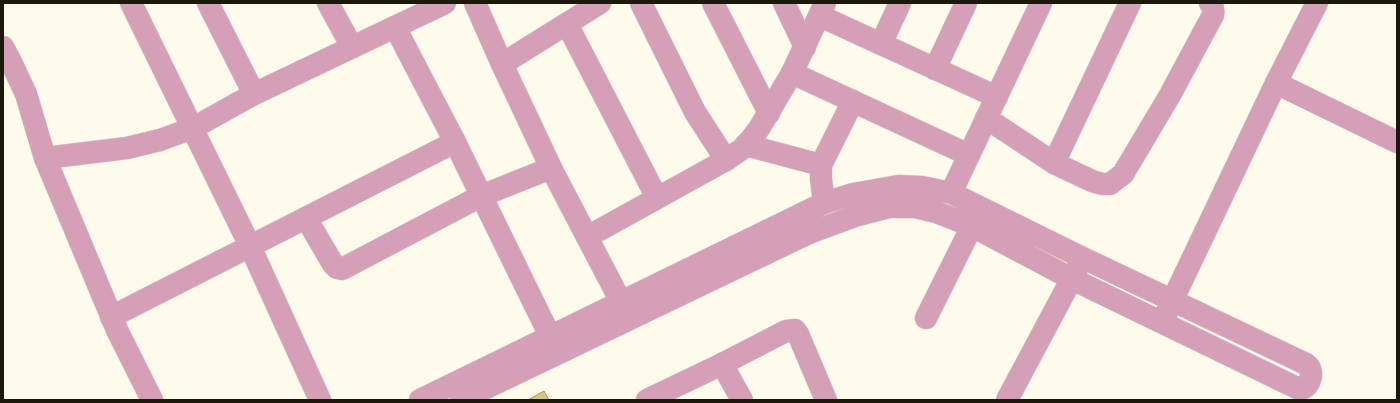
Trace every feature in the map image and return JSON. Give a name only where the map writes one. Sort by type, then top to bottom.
[{"type":"street","points":[[131,3],[250,246],[320,400]]},
{"type":"street","points":[[208,3],[254,94]]},
{"type":"street","points":[[328,3],[352,47]]},
{"type":"street","points":[[475,3],[551,168],[621,302]]},
{"type":"street","points":[[502,64],[600,3]]},
{"type":"street","points":[[641,3],[695,112],[726,160]]},
{"type":"street","points":[[713,3],[769,112]]},
{"type":"street","points":[[784,3],[805,47]]},
{"type":"street","points":[[881,44],[900,3]]},
{"type":"street","points":[[935,68],[966,3]]},
{"type":"street","points":[[951,193],[1041,3]]},
{"type":"street","points":[[1054,162],[1130,3]]},
{"type":"street","points":[[986,118],[1054,162],[1102,184],[1110,184],[1123,174],[1170,94],[1213,15],[1214,10],[1210,3]]},
{"type":"street","points":[[1162,323],[1276,83],[1317,3]]},
{"type":"street","points":[[45,158],[126,148],[160,140],[193,128],[254,94],[441,4]]},
{"type":"street","points":[[587,237],[726,160],[746,144],[752,138],[769,112],[792,73],[823,10],[881,44],[997,97]]},
{"type":"street","points":[[567,24],[657,198]]},
{"type":"street","points":[[395,27],[455,142],[480,196],[550,336]]},
{"type":"street","points":[[3,47],[26,94],[45,158],[111,317],[152,400]]},
{"type":"street","points":[[792,73],[969,155]]},
{"type":"street","points":[[1276,83],[1397,142]]},
{"type":"street","points":[[824,203],[821,166],[853,101]]},
{"type":"street","points":[[111,317],[455,142]]},
{"type":"street","points":[[746,144],[821,166]]},
{"type":"street","points":[[306,218],[333,264],[337,268],[342,269],[480,196],[551,168]]},
{"type":"street","points":[[426,399],[550,336],[824,203],[853,194],[898,186],[922,187],[951,193],[1172,301],[1308,365],[1312,371],[1306,387],[1300,394],[1162,323],[1072,279],[972,226],[936,212],[915,207],[889,207],[858,215],[809,233],[461,400]]},
{"type":"street","points":[[926,318],[972,226]]},
{"type":"street","points":[[1008,400],[1083,258]]},
{"type":"street","points":[[647,400],[786,331],[795,330],[826,400]]},
{"type":"street","points":[[722,364],[742,400]]},
{"type":"building","points":[[544,391],[549,400],[528,400]]}]
